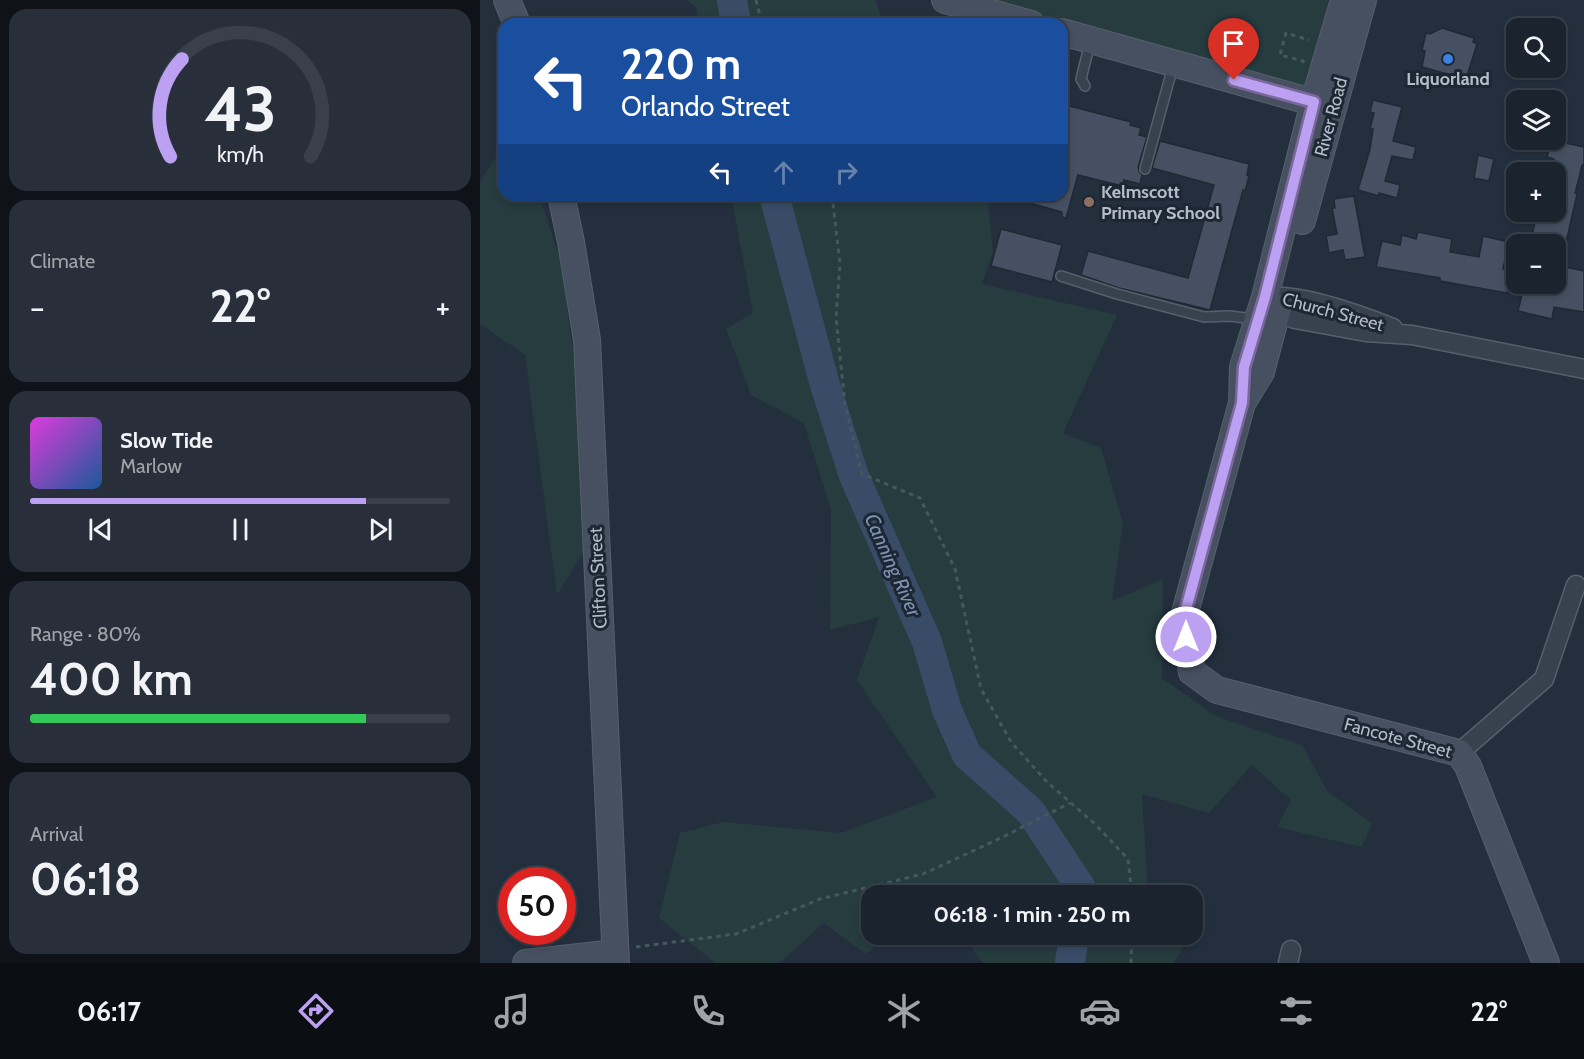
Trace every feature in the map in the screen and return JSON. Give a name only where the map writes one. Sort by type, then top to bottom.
[{"type":"main road","points":[[507,0],[514,18]]},
{"type":"main road","points":[[514,0],[516,18]]},
{"type":"main road","points":[[945,0],[1010,18]]},
{"type":"main road","name":"River Road","points":[[1192,672],[1183,620],[1242,403],[1244,367],[1270,306],[1324,105],[1344,0]]},
{"type":"main road","name":"River Road","points":[[1324,105],[1363,0]]},
{"type":"main road","points":[[1068,34],[1324,105]]},
{"type":"main road","name":"Clifton Street","points":[[562,201],[587,340],[620,955]]},
{"type":"main road","name":"Fancote Street","points":[[1192,672],[1216,690],[1459,753],[1468,766],[1546,963]]},
{"type":"main road","points":[[525,963],[620,955]]},
{"type":"street","name":"Church Street","points":[[1270,306],[1371,319],[1412,335],[1584,369]]},
{"type":"street","points":[[1459,753],[1544,679],[1576,585]]},
{"type":"lane","points":[[1084,86],[1081,79],[1090,40]]},
{"type":"lane","points":[[1145,170],[1174,63]]},
{"type":"lane","points":[[1061,276],[1117,294],[1204,317],[1229,316],[1270,306]]},
{"type":"path","points":[[756,0],[760,18]]},
{"type":"path","points":[[1306,50],[1309,39],[1286,33],[1280,54],[1303,61],[1308,70]]},
{"type":"path","points":[[833,201],[840,264],[836,318],[845,404],[862,474],[920,498],[955,569],[981,689],[1011,742],[1047,782],[1095,824],[1128,859],[1131,885]]},
{"type":"path","points":[[620,955],[736,934],[820,898],[923,874],[1071,802]]},
{"type":"path","points":[[1131,963],[1132,945]]},
{"type":"green space","points":[[687,0],[876,0],[880,18],[698,18],[696,7]]},
{"type":"green space","points":[[986,0],[1329,0],[1309,89],[1068,23],[1068,18],[1051,18]]},
{"type":"green space","points":[[498,154],[498,201],[541,201],[561,262],[597,531],[557,595],[525,355],[480,324],[480,182]]},
{"type":"green space","points":[[732,201],[988,201],[993,252],[982,284],[1117,315],[1063,433],[1101,448],[1123,524],[1112,601],[1163,579],[1162,678],[1216,716],[1302,745],[1328,792],[1372,823],[1362,847],[1277,827],[1291,800],[1252,765],[1209,813],[1142,794],[1147,885],[861,885],[861,945],[877,945],[866,954],[824,923],[779,963],[715,963],[659,918],[680,833],[723,822],[841,833],[937,797],[857,680],[879,617],[830,630],[831,510],[804,423],[751,395],[726,329],[753,313]]},
{"type":"green space","points":[[970,945],[1181,945],[1183,947],[1174,963],[983,963]]},
{"type":"building","name":"Liquorland","points":[[1442,28],[1474,38],[1473,42],[1477,44],[1466,79],[1422,67],[1425,51],[1422,50],[1426,33],[1430,34]]},
{"type":"building","points":[[1373,100],[1402,107],[1393,141],[1416,147],[1413,160],[1392,156],[1385,181],[1400,185],[1397,198],[1358,190],[1370,149],[1373,129],[1370,129],[1374,113],[1370,112]]},
{"type":"building","points":[[1068,106],[1131,122],[1130,125],[1141,128],[1139,135],[1147,137],[1138,167],[1142,175],[1140,184],[1124,180],[1122,186],[1078,175],[1066,218],[1062,217],[1062,212],[1023,201],[1068,201]]},
{"type":"building","points":[[1160,141],[1249,164],[1245,191],[1243,190],[1210,310],[1119,288],[1081,275],[1088,251],[1188,278],[1214,185],[1152,168]]},
{"type":"building","points":[[1566,143],[1584,147],[1584,165],[1582,165],[1575,193],[1577,194],[1566,243],[1566,234],[1532,234],[1535,222],[1566,222],[1566,162],[1554,162],[1554,159],[1547,157],[1549,150],[1566,150]]},
{"type":"building","points":[[1478,155],[1494,159],[1489,181],[1474,178]]},
{"type":"building","points":[[1354,196],[1365,257],[1345,260],[1343,250],[1329,253],[1326,236],[1337,234],[1332,208],[1335,208],[1334,199]]},
{"type":"building","points":[[1001,229],[1062,245],[1052,282],[991,266]]},
{"type":"building","points":[[1418,232],[1452,239],[1450,252],[1479,257],[1483,236],[1506,241],[1503,269],[1506,270],[1506,293],[1376,267],[1382,241],[1400,245],[1402,235],[1416,239]]},
{"type":"building","points":[[1566,267],[1584,271],[1584,312],[1554,307],[1552,319],[1518,311],[1522,294],[1566,294]]},
{"type":"waterway","name":"Canning River","points":[[732,0],[735,18]]},
{"type":"waterway","name":"Canning River","points":[[776,201],[825,385],[854,476],[927,642],[947,710],[967,755],[1031,812],[1079,885]]},
{"type":"waterway","name":"Canning River","points":[[1070,963],[1072,945]]},
{"type":"place","name":"Liquorland","points":[[1448,59]]},
{"type":"place","name":"Kelmscott Primary School","points":[[1089,202]]},
{"type":"route","points":[[1186,637],[1183,620],[1242,403],[1244,367],[1288,210],[1314,102],[1234,80]]}]
